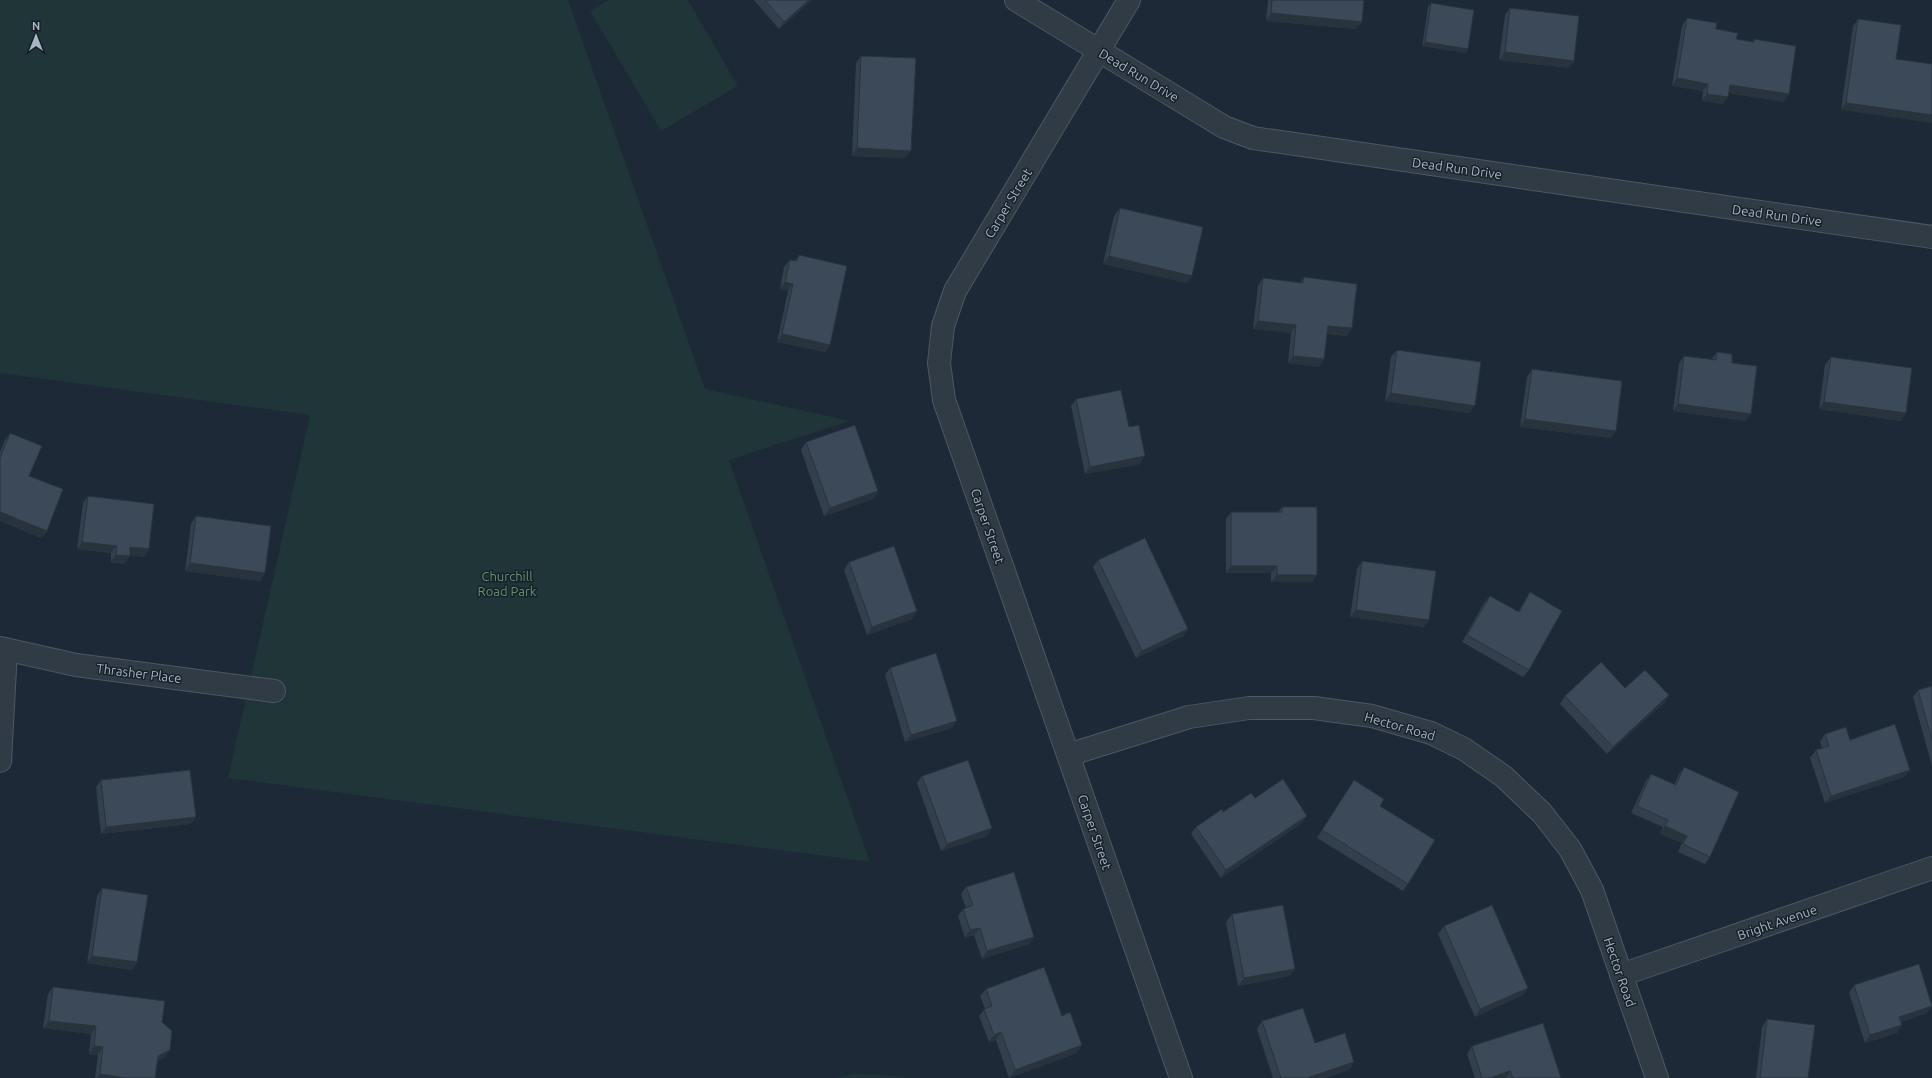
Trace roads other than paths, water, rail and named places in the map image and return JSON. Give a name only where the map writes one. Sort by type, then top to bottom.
[{"type":"street","name":"Dead Run Drive","points":[[1016,0],[1224,127],[1253,138],[1932,237]]},
{"type":"street","name":"Carper Street","points":[[1129,0],[955,292],[943,326],[939,364],[944,400],[1181,1078]]},
{"type":"street","name":"Thrasher Place","points":[[3,649],[76,665],[274,691]]},
{"type":"street","points":[[0,761],[3,649]]},
{"type":"street","name":"Hector Road","points":[[1068,755],[1189,717],[1249,708],[1314,708],[1372,716],[1431,733],[1464,749],[1503,776],[1542,813],[1570,849],[1592,890],[1657,1078]]},
{"type":"street","name":"Bright Avenue","points":[[1621,975],[1932,868]]},
{"type":"park label","name":"Churchill Road Park","points":[[507,584]]}]
